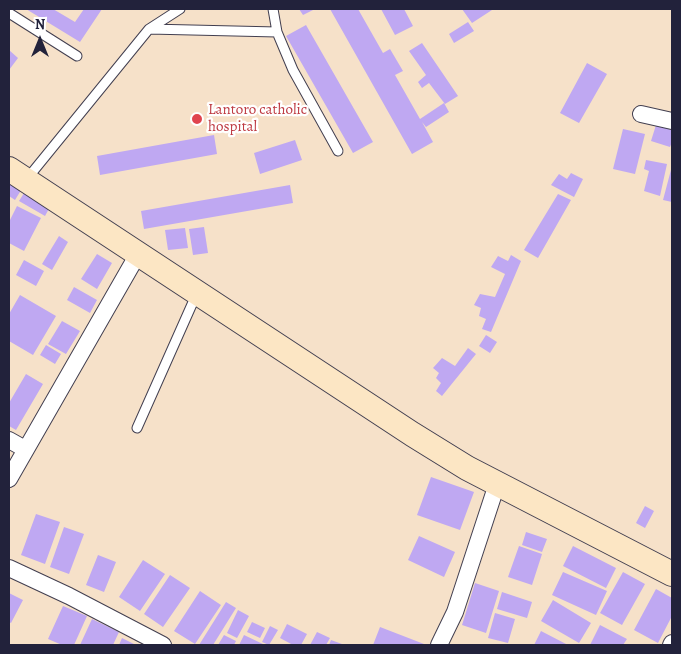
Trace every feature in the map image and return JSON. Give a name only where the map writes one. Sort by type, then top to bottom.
[{"type":"street","points":[[641,114],[672,121]]},
{"type":"street","points":[[17,174],[412,434],[467,468],[672,574]]},
{"type":"street","points":[[9,479],[138,254]]},
{"type":"street","points":[[9,440],[26,449]]},
{"type":"street","points":[[439,645],[455,612],[497,484]]},
{"type":"street","points":[[9,568],[69,596],[163,645]]},
{"type":"lane","points":[[17,174],[149,29],[180,9]]},
{"type":"lane","points":[[274,9],[277,32],[293,70],[338,151]]},
{"type":"lane","points":[[9,13],[77,56]]},
{"type":"lane","points":[[149,29],[277,32]]},
{"type":"lane","points":[[137,428],[197,293]]},
{"type":"building","points":[[26,9],[53,9],[75,22],[84,9],[102,9],[80,42]]},
{"type":"building","points":[[299,9],[315,9],[303,15]]},
{"type":"building","points":[[330,9],[358,9],[383,53],[390,49],[403,71],[395,75],[420,119],[444,103],[449,112],[426,127],[422,122],[433,142],[412,154]]},
{"type":"building","points":[[381,9],[404,9],[413,26],[395,35]]},
{"type":"building","points":[[462,9],[491,9],[492,10],[472,23]]},
{"type":"building","points":[[468,22],[474,31],[454,43],[449,34]]},
{"type":"building","points":[[306,25],[373,142],[353,153],[286,36]]},
{"type":"building","points":[[422,43],[458,96],[445,104],[429,83],[422,88],[418,82],[426,75],[409,51]]},
{"type":"building","points":[[9,50],[18,58],[9,70]]},
{"type":"building","points":[[587,63],[607,74],[579,123],[560,113]]},
{"type":"building","points":[[656,125],[672,130],[670,147],[651,141]]},
{"type":"building","points":[[623,129],[645,134],[635,174],[613,169]]},
{"type":"building","points":[[214,135],[217,154],[100,175],[97,156]]},
{"type":"building","points":[[295,140],[302,160],[260,174],[254,153]]},
{"type":"building","points":[[646,160],[667,164],[660,196],[644,191],[649,171],[644,169]]},
{"type":"building","points":[[672,166],[672,202],[663,200]]},
{"type":"building","points":[[571,173],[583,179],[574,197],[551,185],[559,174],[567,179]]},
{"type":"building","points":[[9,178],[23,187],[15,200],[9,196]]},
{"type":"building","points":[[290,185],[293,203],[144,229],[141,211]]},
{"type":"building","points":[[26,190],[51,205],[45,216],[19,201]]},
{"type":"building","points":[[558,194],[571,200],[538,258],[524,250]]},
{"type":"building","points":[[17,206],[41,218],[24,251],[9,243],[9,222]]},
{"type":"building","points":[[204,227],[208,253],[193,255],[189,229]]},
{"type":"building","points":[[185,228],[188,248],[168,250],[165,230]]},
{"type":"building","points":[[59,236],[68,242],[52,270],[42,264]]},
{"type":"building","points":[[97,254],[112,263],[97,289],[81,279]]},
{"type":"building","points":[[511,255],[521,261],[491,332],[482,329],[486,319],[479,316],[481,308],[474,305],[480,294],[495,297],[505,274],[491,267],[498,256],[508,261]]},
{"type":"building","points":[[24,260],[44,271],[36,286],[16,275]]},
{"type":"building","points":[[74,287],[97,300],[90,313],[67,300]]},
{"type":"building","points":[[20,295],[56,316],[33,355],[9,341],[9,314]]},
{"type":"building","points":[[62,321],[80,331],[66,354],[48,344]]},
{"type":"building","points":[[486,335],[497,342],[490,353],[479,346]]},
{"type":"building","points":[[46,345],[61,354],[55,364],[40,355]]},
{"type":"building","points":[[468,348],[476,354],[442,396],[436,391],[441,383],[436,378],[439,373],[433,368],[442,358],[455,366]]},
{"type":"building","points":[[26,374],[43,384],[16,430],[9,426],[9,403]]},
{"type":"building","points":[[431,477],[474,492],[460,530],[417,515]]},
{"type":"building","points":[[645,506],[654,511],[645,528],[636,523]]},
{"type":"building","points":[[36,514],[60,522],[45,564],[21,555]]},
{"type":"building","points":[[64,527],[84,534],[69,574],[50,567]]},
{"type":"building","points":[[526,532],[547,539],[542,552],[522,545]]},
{"type":"building","points":[[419,536],[455,552],[444,577],[408,560]]},
{"type":"building","points":[[519,546],[542,554],[532,585],[508,577]]},
{"type":"building","points":[[573,546],[616,568],[606,588],[563,566]]},
{"type":"building","points":[[98,555],[116,562],[104,592],[86,585]]},
{"type":"building","points":[[143,560],[165,574],[140,611],[119,597]]},
{"type":"building","points":[[563,572],[607,591],[596,615],[552,595]]},
{"type":"building","points":[[623,572],[645,584],[622,625],[600,613]]},
{"type":"building","points":[[170,575],[190,588],[163,627],[144,614]]},
{"type":"building","points":[[475,583],[499,591],[486,633],[462,625]]},
{"type":"building","points":[[656,589],[672,598],[672,616],[658,643],[634,630]]},
{"type":"building","points":[[200,591],[221,605],[195,644],[174,631]]},
{"type":"building","points":[[502,592],[532,602],[527,618],[497,609]]},
{"type":"building","points":[[9,593],[23,600],[11,623],[9,622]]},
{"type":"building","points":[[553,600],[591,623],[579,643],[541,621]]},
{"type":"building","points":[[226,602],[236,608],[213,645],[199,645]]},
{"type":"building","points":[[63,606],[87,616],[74,645],[62,645],[48,639]]},
{"type":"building","points":[[238,610],[249,616],[237,638],[227,633]]},
{"type":"building","points":[[495,613],[515,619],[508,643],[488,638]]},
{"type":"building","points":[[92,619],[119,632],[113,645],[80,645]]},
{"type":"building","points":[[252,622],[265,628],[260,638],[247,632]]},
{"type":"building","points":[[287,624],[307,634],[301,645],[293,645],[280,638]]},
{"type":"building","points":[[600,625],[627,639],[623,645],[590,645]]},
{"type":"building","points":[[270,626],[278,630],[269,645],[262,642]]},
{"type":"building","points":[[380,627],[424,644],[373,645]]},
{"type":"building","points":[[541,631],[568,645],[534,645]]},
{"type":"building","points":[[317,632],[330,638],[326,645],[310,645]]},
{"type":"building","points":[[224,635],[236,641],[234,645],[218,645]]},
{"type":"building","points":[[244,635],[265,645],[239,645]]},
{"type":"building","points":[[122,638],[136,645],[119,645]]},
{"type":"building","points":[[331,640],[342,644],[342,645],[329,645]]},
{"type":"place","name":"Lantoro catholic hospital","points":[[197,119]]}]
